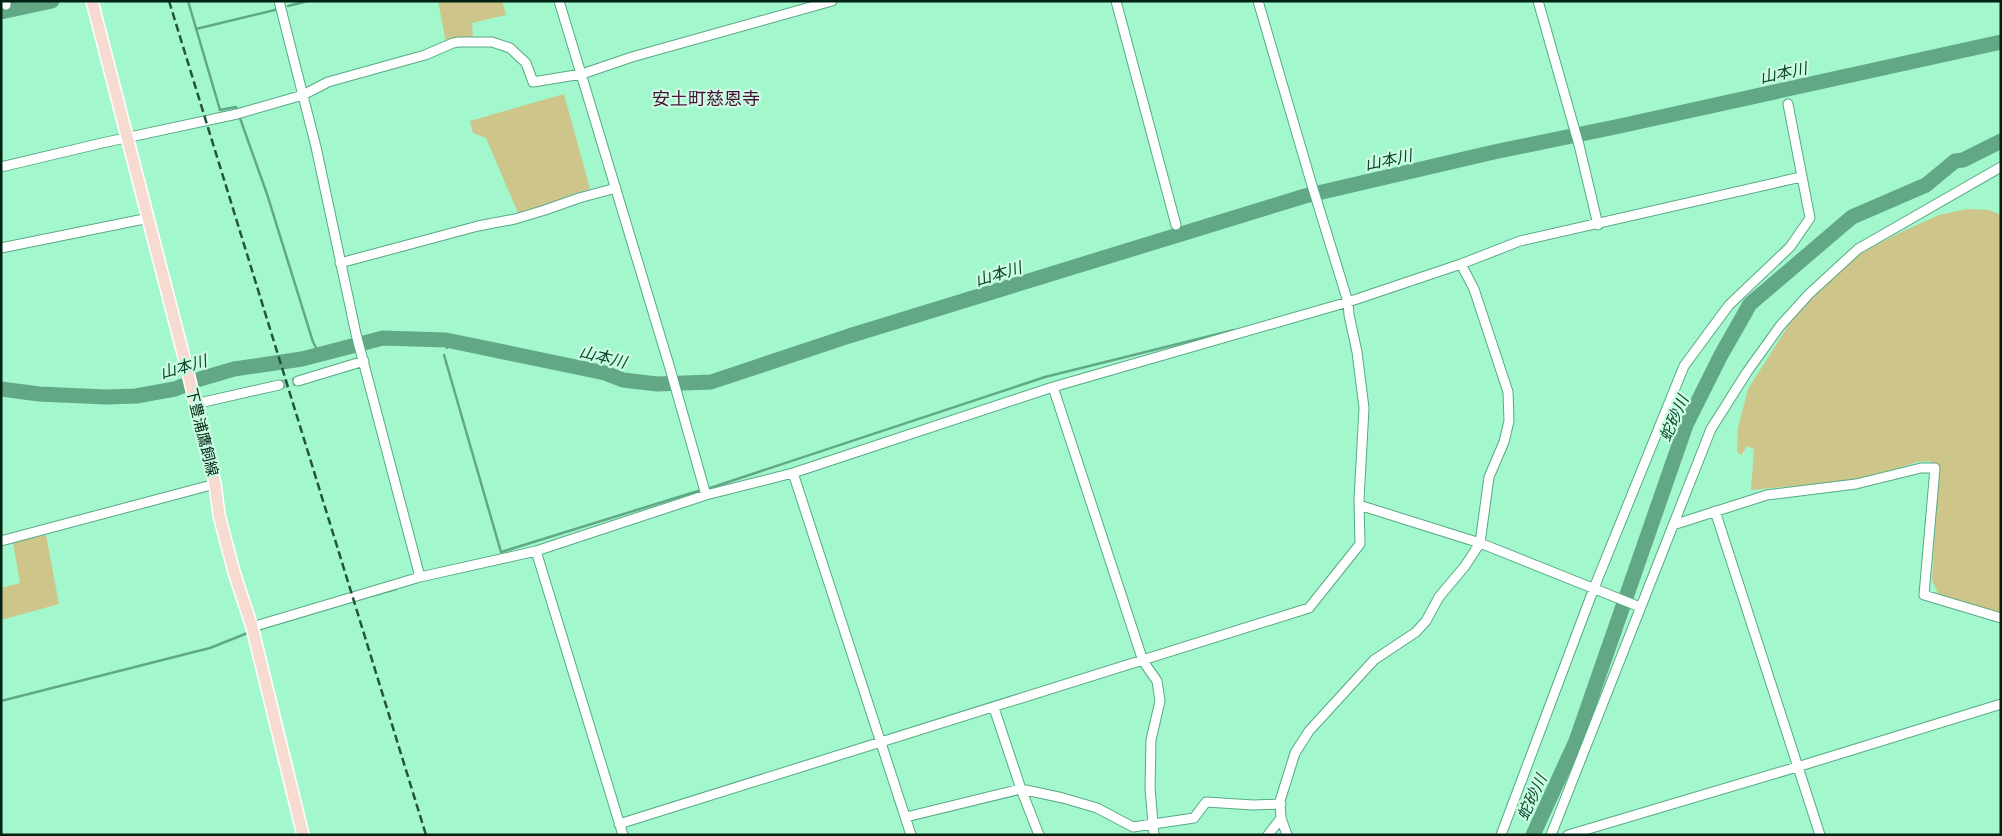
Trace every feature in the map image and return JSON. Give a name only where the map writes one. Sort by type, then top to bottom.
[{"type":"main road","name":"下豊浦鷹飼線","points":[[92,1],[195,399],[215,484],[219,515],[234,572],[252,627],[300,834]]},
{"type":"street","points":[[559,1],[706,495]]},
{"type":"street","points":[[1,167],[239,113],[303,95],[328,82],[425,56],[453,43],[470,40],[492,42],[510,48],[526,63],[533,82],[582,74],[632,57],[832,1]]},
{"type":"street","points":[[1116,1],[1176,225]]},
{"type":"street","points":[[620,824],[879,742],[1143,662],[1309,608],[1360,544],[1359,506],[1364,408],[1348,302],[1258,1]]},
{"type":"street","points":[[1538,1],[1579,145],[1598,225]]},
{"type":"street","points":[[282,2],[356,334],[420,576]]},
{"type":"street","points":[[1501,835],[1594,588],[1684,366],[1729,305],[1790,246],[1810,218],[1788,104]]},
{"type":"street","points":[[1551,835],[1711,429],[1747,372],[1780,326],[1809,294],[1858,249],[2001,167]]},
{"type":"street","points":[[252,627],[420,576],[536,551],[706,495],[793,473],[1053,387],[1348,302],[1461,264],[1520,241],[1598,225],[1801,177]]},
{"type":"street","points":[[340,263],[478,226],[515,219],[616,188]]},
{"type":"street","points":[[1,248],[149,218]]},
{"type":"street","points":[[1287,835],[1281,818],[1281,804],[1288,772],[1309,731],[1374,660],[1416,632],[1426,621],[1439,597],[1465,566],[1480,542],[1489,477],[1504,442],[1509,422],[1508,392],[1474,289],[1461,264]]},
{"type":"street","points":[[298,380],[363,358]]},
{"type":"street","points":[[195,399],[279,384]]},
{"type":"street","points":[[1053,387],[1143,662],[1157,680],[1160,701],[1151,740],[1150,788],[1154,835]]},
{"type":"street","points":[[1673,526],[1767,495],[1856,484],[1921,468],[1935,468],[1924,595],[2001,618]]},
{"type":"street","points":[[793,473],[879,742],[911,835]]},
{"type":"street","points":[[1,541],[215,484]]},
{"type":"street","points":[[1359,506],[1480,542],[1640,607]]},
{"type":"street","points":[[1715,511],[1820,835]]},
{"type":"street","points":[[536,551],[623,835]]},
{"type":"street","points":[[1568,835],[2001,704]]},
{"type":"street","points":[[994,708],[1021,789],[1039,835]]},
{"type":"street","points":[[906,817],[1021,789],[1097,808],[1133,827],[1194,818],[1206,802],[1253,805],[1281,804]]},
{"type":"street","points":[[1268,835],[1281,818]]},
{"type":"shaded area","points":[[438,1],[502,1],[506,15],[472,23],[473,38],[446,43]]},
{"type":"shaded area","points":[[564,94],[590,189],[518,213],[486,138],[473,133],[470,121]]},
{"type":"shaded area","points":[[1967,209],[1989,210],[2001,215],[2001,613],[1940,598],[1932,580],[1938,476],[1930,461],[1918,462],[1856,480],[1751,490],[1754,449],[1747,446],[1741,455],[1737,452],[1738,428],[1748,389],[1809,293],[1854,257],[1897,234],[1939,215]]},
{"type":"shaded area","points":[[46,535],[59,604],[1,620],[1,588],[20,583],[13,542]]},
{"type":"waterway","points":[[1,12],[52,1]]},
{"type":"waterway","points":[[188,1],[220,110],[236,107],[267,194],[313,342],[320,355]]},
{"type":"waterway","points":[[288,6],[308,1]]},
{"type":"waterway","points":[[196,29],[279,9]]},
{"type":"waterway","name":"山本川","points":[[1,389],[39,394],[106,397],[136,396],[175,389],[234,369],[302,359],[383,338],[446,340],[605,373],[623,380],[657,384],[711,382],[849,336],[1305,196],[1494,152],[2001,42]]},
{"type":"waterway","name":"蛇砂川","points":[[1533,835],[1576,741],[1686,425],[1721,355],[1750,304],[1852,217],[1926,185],[1955,161],[1963,160],[2001,141]]},
{"type":"waterway","points":[[710,488],[1045,377],[1234,330]]},
{"type":"waterway","name":"山本川","points":[[446,340],[447,348]]},
{"type":"waterway","points":[[444,355],[501,552],[698,491]]},
{"type":"waterway","points":[[371,596],[396,589]]},
{"type":"waterway","points":[[1,701],[210,648],[250,632]]},
{"type":"tunnel","points":[[279,385],[298,381]]},
{"type":"railway","points":[[169,1],[426,835]]},
{"type":"district","name":"安土町慈恩寺","points":[[706,98]]}]
